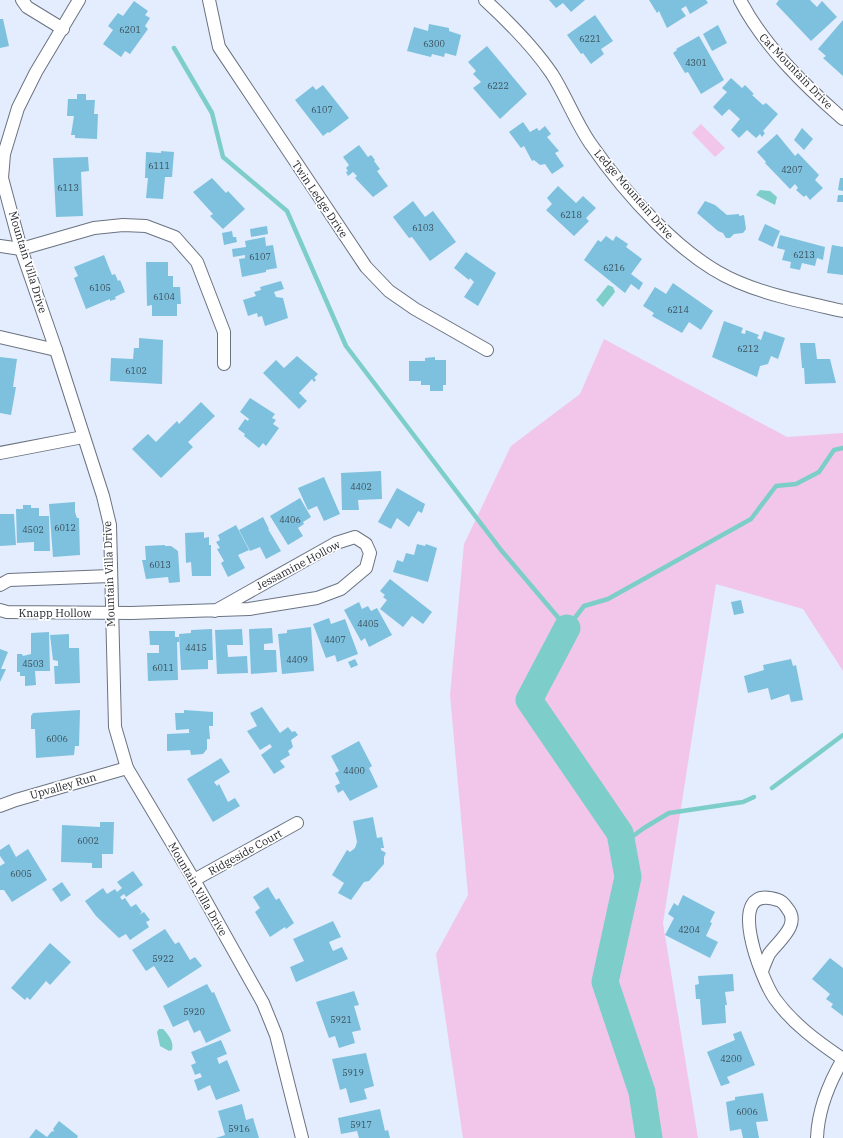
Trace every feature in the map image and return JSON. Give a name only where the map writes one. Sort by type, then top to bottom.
[{"type":"street","points":[[22,0],[27,7],[63,29]]},
{"type":"street","name":"Mountain Villa Drive","points":[[79,0],[36,72],[18,108],[2,153],[2,178],[21,249],[56,350],[103,496],[110,525],[110,576],[115,727],[127,768],[194,880],[263,1004],[276,1035],[302,1138]]},
{"type":"street","name":"Twin Ledge Drive","points":[[209,0],[219,48],[366,267],[394,294],[415,309],[487,350]]},
{"type":"street","name":"Ledge Mountain Drive","points":[[485,0],[520,32],[552,74],[590,142],[628,190],[675,241],[704,264],[738,282],[792,299],[843,311]]},
{"type":"street","name":"Cat Mountain Drive","points":[[740,0],[759,33],[819,97],[843,119]]},
{"type":"street","points":[[0,246],[21,249],[94,228],[123,225],[146,226],[175,237],[198,262],[224,332],[224,364]]},
{"type":"street","points":[[0,338],[56,350]]},
{"type":"street","points":[[0,453],[83,436]]},
{"type":"street","name":"Jessamine Hollow","points":[[111,613],[215,611],[249,609],[317,598],[341,589],[366,568],[370,554],[366,544],[355,537],[336,543],[215,611]]},
{"type":"street","points":[[0,584],[9,580],[110,576]]},
{"type":"street","name":"Knapp Hollow","points":[[0,610],[7,612],[111,613]]},
{"type":"street","name":"Upvalley Run","points":[[0,806],[127,768]]},
{"type":"street","name":"Ridgeside Court","points":[[194,880],[297,823]]},
{"type":"street","points":[[762,971],[769,954],[786,935],[791,921],[789,910],[780,900],[768,898],[758,900],[751,907],[749,916],[750,940],[762,971],[774,998],[805,1032],[843,1059],[827,1090],[818,1124],[817,1138]]},
{"type":"shaded area","points":[[701,124],[725,148],[715,157],[692,133]]},
{"type":"shaded area","points":[[760,190],[770,191],[777,197],[775,205],[756,195]]},
{"type":"shaded area","points":[[608,285],[613,287],[615,292],[603,307],[596,300]]},
{"type":"shaded area","points":[[604,339],[787,437],[843,433],[843,671],[803,609],[716,584],[663,923],[698,1138],[463,1138],[436,954],[468,895],[450,695],[464,544],[511,446],[580,394]]},
{"type":"shaded area","points":[[159,1029],[163,1029],[169,1036],[172,1041],[172,1050],[169,1051],[160,1046],[157,1032]]},
{"type":"building","points":[[549,0],[585,0],[571,12],[563,3],[556,8]]},
{"type":"building","points":[[649,0],[706,0],[708,3],[690,14],[686,6],[681,9],[686,16],[667,28],[659,11],[657,13]]},
{"type":"building","points":[[779,0],[810,0],[817,7],[822,1],[837,17],[811,41],[776,4]]},
{"type":"building","points":[[134,1],[148,11],[145,15],[150,18],[145,26],[148,29],[130,54],[125,51],[121,57],[103,44],[113,30],[108,26],[118,13],[123,16]]},
{"type":"building","points":[[595,15],[613,41],[601,49],[604,54],[591,64],[583,53],[581,54],[567,35]]},
{"type":"building","points":[[0,19],[3,19],[9,46],[0,48]]},
{"type":"building","points":[[843,20],[843,76],[823,58],[826,56],[818,49]]},
{"type":"building","points":[[429,24],[449,28],[449,31],[461,35],[456,56],[445,53],[444,57],[432,54],[431,57],[407,51],[414,27],[428,31]]},
{"type":"building","points":[[718,25],[727,43],[712,51],[703,34]]},
{"type":"building","points":[[699,36],[724,80],[701,94],[688,72],[685,73],[673,53],[677,50],[676,49]]},
{"type":"building","points":[[487,46],[527,94],[500,119],[473,88],[481,82],[473,74],[476,71],[468,62]]},
{"type":"building","points":[[731,78],[742,88],[745,85],[754,94],[752,95],[763,105],[766,103],[778,114],[763,131],[765,133],[762,137],[760,134],[756,138],[747,130],[739,138],[731,130],[740,119],[729,109],[722,116],[713,107],[727,92],[722,88]]},
{"type":"building","points":[[323,85],[349,118],[323,136],[295,100],[313,86],[316,90]]},
{"type":"building","points":[[77,94],[86,94],[86,100],[95,100],[94,114],[98,114],[97,139],[75,138],[75,135],[71,135],[74,116],[67,116],[68,99],[77,99]]},
{"type":"building","points":[[523,122],[530,132],[537,128],[539,131],[545,126],[551,134],[547,137],[559,151],[555,153],[564,166],[552,174],[545,164],[540,165],[534,160],[532,161],[524,146],[521,148],[509,132]]},
{"type":"building","points":[[802,128],[813,139],[804,150],[794,140]]},
{"type":"building","points":[[777,134],[795,156],[798,153],[819,175],[815,180],[823,188],[810,200],[806,195],[804,197],[796,190],[798,188],[795,184],[790,189],[765,163],[766,162],[757,152]]},
{"type":"building","points":[[359,145],[368,157],[371,155],[375,160],[374,161],[380,169],[377,171],[388,186],[373,197],[355,178],[357,176],[353,172],[348,176],[346,172],[348,171],[346,168],[349,165],[343,157]]},
{"type":"building","points":[[161,151],[174,152],[172,177],[165,177],[163,199],[146,198],[148,178],[145,178],[146,152],[161,153]]},
{"type":"building","points":[[88,157],[89,171],[81,172],[83,216],[56,217],[53,158]]},
{"type":"building","points":[[212,178],[226,193],[228,191],[245,209],[223,229],[210,216],[213,214],[193,192]]},
{"type":"building","points":[[840,178],[843,178],[843,191],[838,190]]},
{"type":"building","points":[[558,186],[576,203],[583,196],[596,208],[586,218],[589,221],[574,236],[546,210],[552,204],[547,198]]},
{"type":"building","points":[[838,195],[843,195],[843,202],[837,202]]},
{"type":"building","points":[[413,201],[425,217],[433,211],[456,242],[430,261],[412,237],[409,238],[393,217]]},
{"type":"building","points":[[705,201],[715,205],[727,215],[744,215],[746,229],[743,233],[734,234],[730,238],[726,238],[723,233],[718,231],[697,213]]},
{"type":"building","points":[[765,224],[780,231],[773,247],[758,240]]},
{"type":"building","points":[[267,226],[268,234],[251,237],[250,229]]},
{"type":"building","points":[[232,231],[233,237],[236,237],[237,242],[224,245],[222,233]]},
{"type":"building","points":[[780,235],[825,247],[823,260],[817,258],[815,266],[802,263],[800,270],[790,268],[791,262],[782,260],[785,250],[777,248]]},
{"type":"building","points":[[606,236],[613,241],[616,236],[628,244],[626,247],[642,259],[631,274],[643,283],[639,290],[631,284],[625,293],[584,260],[598,240],[601,242]]},
{"type":"building","points":[[265,237],[266,246],[273,245],[277,268],[242,277],[239,259],[245,258],[245,255],[233,257],[232,249],[246,247],[245,241]]},
{"type":"building","points":[[832,245],[843,247],[843,275],[827,273]]},
{"type":"building","points":[[466,252],[496,273],[478,306],[464,297],[474,282],[470,278],[469,280],[454,268]]},
{"type":"building","points":[[104,255],[112,275],[115,274],[118,281],[120,280],[125,292],[115,297],[116,299],[110,301],[110,299],[86,309],[74,278],[78,276],[74,267]]},
{"type":"building","points":[[146,262],[168,262],[168,276],[173,276],[173,287],[180,287],[181,304],[177,304],[177,316],[152,316],[152,305],[147,306]]},
{"type":"building","points":[[281,281],[284,289],[274,292],[276,297],[283,298],[288,318],[265,326],[262,316],[258,317],[257,313],[248,316],[243,300],[256,296],[254,292],[261,290],[260,287]]},
{"type":"building","points":[[673,283],[713,311],[701,330],[689,322],[682,333],[652,316],[654,313],[643,306],[655,287],[666,294]]},
{"type":"building","points":[[724,321],[743,328],[741,333],[745,334],[746,330],[759,335],[757,338],[761,340],[764,331],[785,338],[778,359],[771,356],[768,364],[760,366],[757,377],[712,357]]},
{"type":"building","points":[[139,338],[163,340],[162,384],[110,381],[111,358],[133,359],[134,348],[139,348]]},
{"type":"building","points":[[800,343],[815,343],[817,359],[830,359],[836,383],[805,384]]},
{"type":"building","points":[[297,356],[318,374],[314,378],[316,380],[314,382],[312,379],[299,393],[307,401],[299,409],[263,373],[276,360],[284,368]]},
{"type":"building","points":[[0,357],[17,359],[13,387],[16,387],[11,415],[0,413]]},
{"type":"building","points":[[435,357],[435,360],[446,360],[446,385],[443,385],[443,391],[430,391],[430,385],[421,385],[421,381],[409,381],[409,361],[425,361],[425,358]]},
{"type":"building","points":[[250,398],[275,414],[272,418],[276,420],[273,424],[279,428],[266,446],[263,443],[259,448],[238,429],[245,419],[248,421],[249,419],[240,412]]},
{"type":"building","points":[[201,402],[215,416],[188,442],[193,447],[161,478],[132,449],[148,434],[156,442],[177,421],[179,424]]},
{"type":"building","points":[[381,471],[382,499],[358,500],[359,510],[342,510],[341,473]]},
{"type":"building","points":[[324,477],[340,514],[324,521],[317,506],[308,510],[298,488]]},
{"type":"building","points":[[397,488],[425,504],[422,513],[418,511],[409,527],[397,518],[391,529],[378,522]]},
{"type":"building","points":[[300,498],[311,517],[303,522],[304,524],[298,528],[303,536],[288,545],[270,516]]},
{"type":"building","points":[[75,502],[75,512],[77,518],[79,518],[80,555],[53,557],[49,504]]},
{"type":"building","points":[[23,505],[31,505],[31,508],[39,508],[39,516],[49,516],[50,551],[34,551],[34,542],[17,543],[16,509],[23,509]]},
{"type":"building","points":[[0,514],[14,514],[16,545],[0,546]]},
{"type":"building","points":[[263,517],[281,551],[266,559],[260,547],[250,551],[239,530]]},
{"type":"building","points":[[236,525],[249,550],[238,555],[245,568],[228,577],[221,563],[224,561],[217,549],[220,548],[216,542],[220,540],[218,535]]},
{"type":"building","points":[[204,532],[204,538],[209,537],[209,545],[211,545],[211,576],[192,576],[191,562],[186,563],[185,533]]},
{"type":"building","points":[[417,544],[425,546],[426,544],[437,548],[428,582],[393,572],[397,560],[403,562],[406,553],[414,555]]},
{"type":"building","points":[[145,546],[171,546],[178,551],[180,582],[169,583],[168,577],[146,579],[142,560],[146,560]]},
{"type":"building","points":[[390,579],[432,612],[423,624],[412,616],[403,627],[380,609],[387,600],[383,597],[385,595],[380,591]]},
{"type":"building","points":[[741,600],[744,613],[734,615],[731,602]]},
{"type":"building","points":[[359,602],[362,609],[368,606],[371,611],[377,608],[392,635],[369,647],[365,638],[361,641],[344,610]]},
{"type":"building","points":[[329,618],[331,624],[345,619],[358,654],[337,662],[335,655],[326,658],[313,624]]},
{"type":"building","points":[[311,627],[314,671],[282,674],[278,634],[287,633],[287,630]]},
{"type":"building","points":[[272,628],[273,643],[264,644],[264,650],[276,650],[277,672],[251,674],[249,629]]},
{"type":"building","points":[[212,629],[213,660],[208,660],[208,669],[181,670],[179,634],[191,633],[191,630]]},
{"type":"building","points":[[242,629],[243,645],[227,645],[228,657],[247,656],[248,673],[217,674],[215,630]]},
{"type":"building","points":[[149,631],[175,631],[175,637],[179,637],[179,642],[177,642],[178,680],[148,681],[147,653],[159,653],[159,645],[150,645]]},
{"type":"building","points":[[49,632],[50,671],[35,671],[36,685],[25,686],[25,676],[20,676],[20,672],[17,672],[17,654],[22,654],[23,656],[31,654],[31,633]]},
{"type":"building","points":[[69,634],[69,648],[79,648],[80,683],[55,684],[54,666],[58,666],[58,661],[53,660],[50,635]]},
{"type":"building","points":[[0,649],[8,652],[1,669],[6,669],[0,682]]},
{"type":"building","points":[[355,659],[358,665],[351,668],[348,662]]},
{"type":"building","points":[[791,659],[793,666],[796,665],[803,700],[791,702],[789,694],[771,700],[768,688],[748,693],[744,676],[764,670],[763,665]]},
{"type":"building","points":[[262,707],[280,733],[288,727],[292,732],[295,731],[298,735],[291,740],[293,747],[288,751],[290,755],[280,761],[285,767],[274,774],[261,755],[272,747],[270,744],[260,750],[247,731],[257,726],[250,713]]},
{"type":"building","points":[[80,710],[79,746],[75,746],[74,755],[36,758],[35,729],[31,729],[31,716],[33,713]]},
{"type":"building","points":[[184,710],[213,712],[213,726],[209,726],[210,739],[207,739],[207,749],[203,754],[191,755],[190,750],[167,751],[167,734],[189,733],[189,729],[176,730],[175,713],[184,713]]},
{"type":"building","points":[[359,741],[372,766],[369,768],[378,787],[350,801],[343,790],[338,793],[335,786],[340,783],[335,773],[339,771],[331,756]]},
{"type":"building","points":[[221,758],[230,772],[214,782],[217,786],[219,784],[228,802],[235,798],[240,806],[213,822],[187,779]]},
{"type":"building","points":[[373,817],[377,838],[382,837],[384,848],[381,848],[381,850],[386,853],[384,857],[384,864],[369,881],[364,882],[351,900],[338,893],[344,883],[332,875],[347,850],[350,852],[355,848],[357,842],[353,821]]},
{"type":"building","points":[[100,822],[114,822],[113,854],[102,854],[102,868],[92,868],[92,863],[61,862],[62,825],[100,827]]},
{"type":"building","points":[[9,844],[16,857],[28,849],[47,880],[12,902],[4,890],[0,890],[0,866],[5,863],[0,856],[0,850]]},
{"type":"building","points":[[133,871],[143,885],[126,897],[124,894],[120,897],[122,900],[125,898],[131,907],[136,904],[142,912],[139,915],[144,912],[150,920],[146,922],[149,927],[130,940],[126,934],[119,938],[96,916],[85,901],[103,888],[107,894],[115,889],[117,892],[122,888],[117,882]]},
{"type":"building","points":[[62,882],[71,895],[61,902],[52,889]]},
{"type":"building","points":[[268,887],[276,900],[279,898],[294,923],[270,937],[255,912],[260,908],[253,897]]},
{"type":"building","points":[[683,895],[715,912],[706,936],[718,942],[710,958],[665,935],[674,918],[668,914],[674,903],[678,906]]},
{"type":"building","points":[[333,921],[341,937],[329,942],[333,951],[342,947],[348,959],[296,982],[290,967],[304,961],[293,939]]},
{"type":"building","points":[[165,929],[175,944],[179,942],[190,960],[195,957],[202,966],[168,988],[154,966],[146,971],[132,950]]},
{"type":"building","points":[[50,943],[71,962],[50,985],[46,981],[30,1000],[27,997],[25,1000],[11,988]]},
{"type":"building","points":[[830,958],[843,968],[843,1016],[831,1007],[833,1004],[826,999],[830,994],[812,979]]},
{"type":"building","points":[[733,974],[734,991],[725,992],[727,1005],[725,1005],[726,1023],[702,1025],[700,999],[696,999],[695,985],[699,984],[698,976]]},
{"type":"building","points":[[207,984],[212,993],[214,992],[231,1031],[206,1043],[200,1030],[194,1033],[188,1020],[173,1027],[163,1006]]},
{"type":"building","points":[[354,991],[359,1005],[354,1006],[361,1030],[352,1032],[355,1043],[339,1048],[335,1036],[329,1038],[316,1002]]},
{"type":"building","points":[[741,1031],[755,1065],[727,1077],[730,1083],[721,1086],[707,1052],[735,1040],[733,1034]]},
{"type":"building","points":[[221,1040],[227,1054],[217,1058],[219,1064],[227,1060],[240,1091],[216,1100],[210,1085],[198,1091],[194,1080],[202,1077],[200,1073],[195,1075],[191,1065],[196,1063],[191,1052]]},
{"type":"building","points":[[366,1053],[374,1086],[364,1089],[367,1099],[350,1103],[346,1088],[340,1090],[332,1059]]},
{"type":"building","points":[[763,1093],[768,1121],[756,1122],[759,1138],[743,1138],[741,1129],[730,1131],[726,1102],[735,1100],[735,1097]]},
{"type":"building","points":[[242,1104],[246,1120],[253,1118],[259,1138],[216,1138],[225,1135],[218,1111]]},
{"type":"building","points":[[380,1109],[385,1131],[388,1130],[390,1138],[359,1138],[357,1131],[341,1134],[338,1118]]},
{"type":"building","points":[[59,1121],[78,1136],[77,1138],[29,1138],[36,1129],[47,1137],[52,1131],[53,1132],[53,1129]]},
{"type":"waterway","points":[[174,48],[212,113],[223,157],[287,211],[346,346],[501,550],[567,628],[584,606],[608,599],[751,519],[776,486],[796,484],[819,472],[834,450],[843,448]]},
{"type":"waterway","points":[[567,628],[529,700],[620,833],[628,877],[605,982],[642,1092],[649,1138]]},
{"type":"waterway","points":[[772,788],[843,735]]},
{"type":"waterway","points":[[622,844],[644,828],[669,813],[743,802],[754,797]]}]
